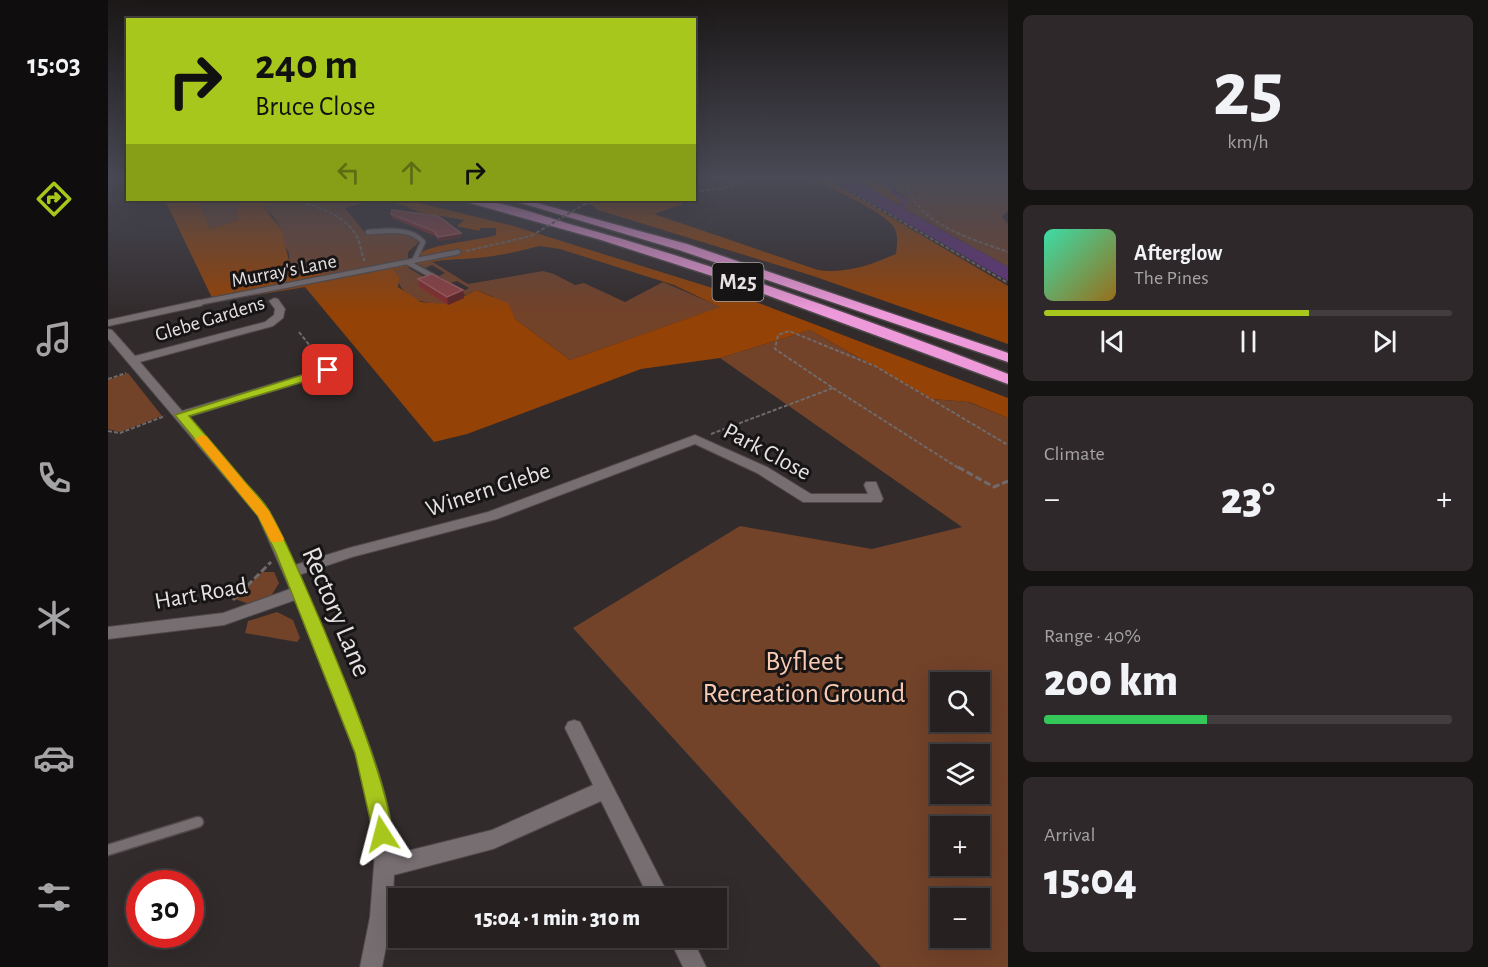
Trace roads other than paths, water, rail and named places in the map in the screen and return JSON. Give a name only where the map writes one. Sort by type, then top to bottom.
[{"type":"highway","name":"M25","points":[[547,223],[618,243],[787,298],[1008,379]]},
{"type":"highway","name":"M25","points":[[597,223],[705,254],[1008,358]]},
{"type":"street","name":"Glebe Gardens","points":[[137,364],[269,324],[279,316],[280,309],[274,302]]},
{"type":"street","name":"Rectory Lane","points":[[108,332],[180,413],[264,514],[300,592],[364,753],[377,799],[385,852],[381,917],[370,967]]},
{"type":"street","points":[[180,413],[332,375],[317,355]]},
{"type":"street","name":"Winern Glebe","points":[[288,565],[349,553],[492,516],[695,439]]},
{"type":"street","name":"Park Close","points":[[695,439],[762,470],[808,499],[876,497]]},
{"type":"street","name":"Hart Road","points":[[108,633],[213,621],[262,607],[300,592]]},
{"type":"street","points":[[574,728],[655,888]]},
{"type":"street","points":[[384,867],[493,839],[604,790]]},
{"type":"street","points":[[685,948],[695,967]]},
{"type":"lane","points":[[368,232],[398,231],[418,236],[423,242],[414,261]]},
{"type":"lane","name":"Murray's Lane","points":[[108,323],[121,318],[458,252]]},
{"type":"lane","points":[[407,262],[442,281]]},
{"type":"lane","points":[[108,850],[198,822]]},
{"type":"park label","name":"Byfleet Recreation Ground","points":[[804,678]]}]
